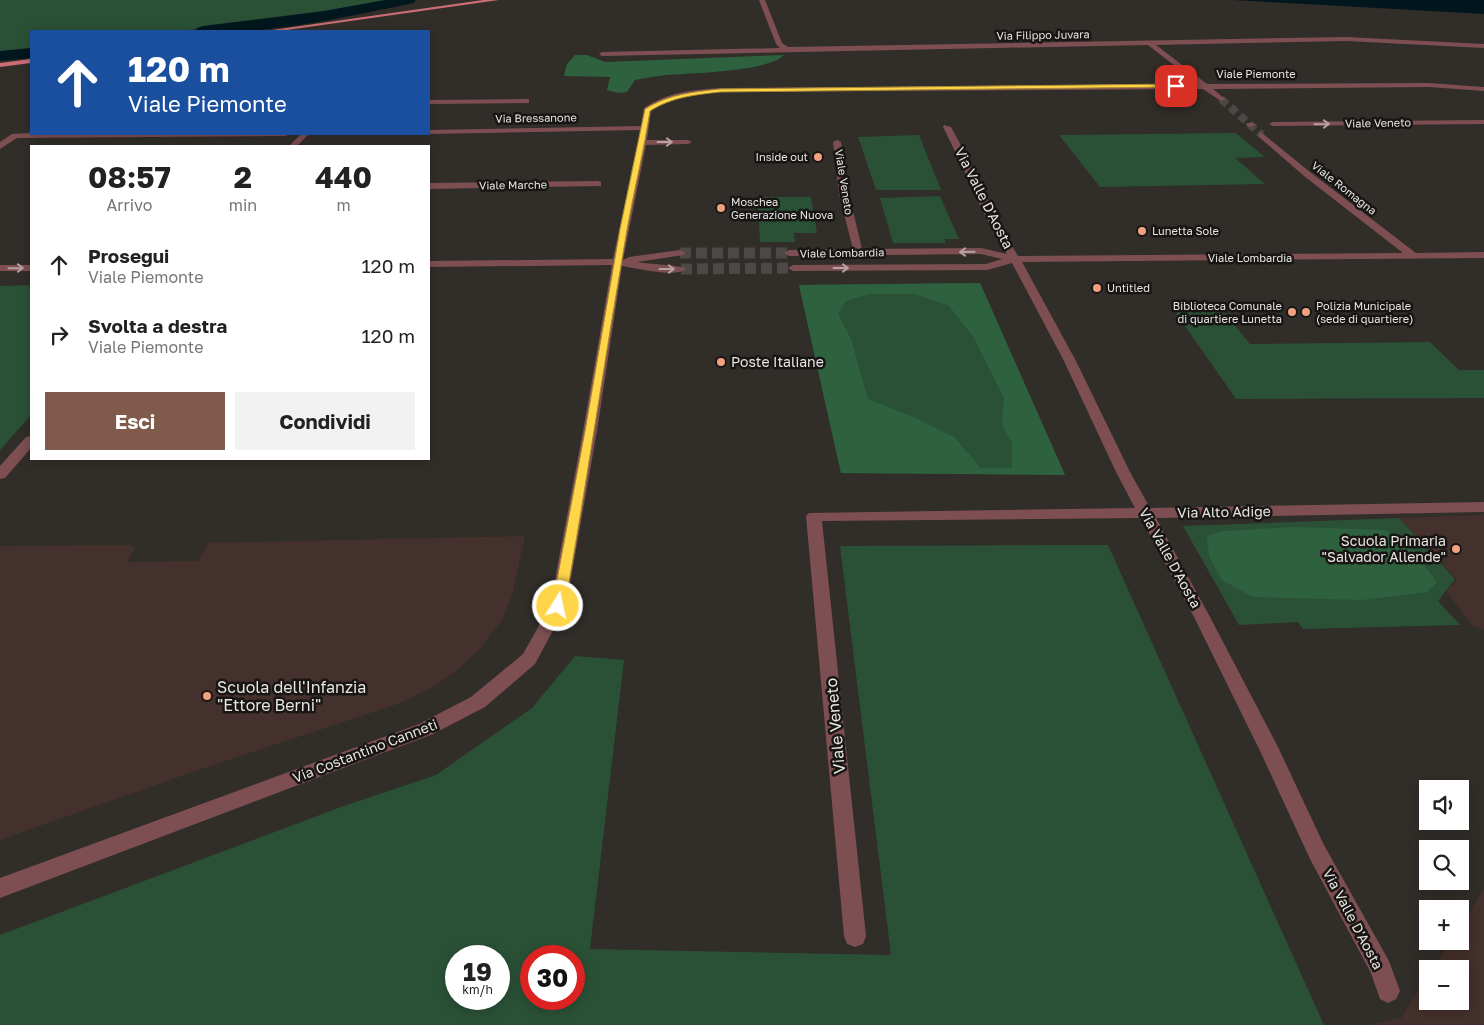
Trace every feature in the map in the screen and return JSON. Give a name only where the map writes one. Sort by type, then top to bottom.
[{"type":"main road","points":[[275,30],[496,0]]},
{"type":"main road","points":[[0,65],[30,61]]},
{"type":"street","points":[[762,0],[779,44],[786,49]]},
{"type":"street","name":"Via Filippo Juvara","points":[[602,54],[1346,39],[1484,46]]},
{"type":"street","points":[[1150,42],[1221,99]]},
{"type":"street","name":"Viale Piemonte","points":[[618,262],[647,110],[681,94],[706,91],[844,88],[1439,85],[1484,89]]},
{"type":"street","points":[[430,102],[526,101]]},
{"type":"street","name":"Viale Veneto","points":[[1273,124],[1484,122]]},
{"type":"street","name":"Via Valle D'Aosta","points":[[947,127],[964,158],[999,234],[1015,259],[1070,360],[1123,472],[1202,617],[1271,753],[1317,852],[1381,969],[1388,990]]},
{"type":"street","name":"Via Bressanone","points":[[430,132],[644,128]]},
{"type":"street","points":[[0,146],[15,136],[150,135]]},
{"type":"street","points":[[295,145],[304,135]]},
{"type":"street","name":"Viale Romagna","points":[[1262,135],[1306,174],[1414,256]]},
{"type":"street","points":[[642,143],[688,142]]},
{"type":"street","name":"Viale Veneto","points":[[837,142],[844,194],[857,245],[856,252]]},
{"type":"street","name":"Viale Marche","points":[[430,186],[598,184]]},
{"type":"street","name":"Viale Lombardia","points":[[789,253],[981,251],[1015,259],[1484,256]]},
{"type":"street","points":[[430,264],[618,262],[659,255],[680,254]]},
{"type":"street","name":"Viale Lombardia","points":[[793,268],[988,267],[1015,259]]},
{"type":"street","points":[[618,262],[658,269],[681,269]]},
{"type":"street","name":"Via Costantino Canneti","points":[[0,888],[426,729],[478,702],[528,659],[558,606],[618,262]]},
{"type":"street","points":[[0,268],[30,268]]},
{"type":"street","points":[[0,475],[30,441]]},
{"type":"street","name":"Via Alto Adige","points":[[814,516],[1484,507]]},
{"type":"street","name":"Viale Veneto","points":[[814,516],[855,936]]},
{"type":"shaded area","name":"Scuola Primaria \"Salvador Allende\"","points":[[1484,515],[1484,630],[1473,626],[1446,591],[1457,580],[1399,518]]},
{"type":"shaded area","name":"Scuola dell'Infanzia \"Ettore Berni\"","points":[[525,536],[513,592],[503,619],[478,651],[455,672],[431,688],[398,704],[193,772],[0,840],[0,546],[130,545],[135,548],[127,562],[198,561],[209,543]]},
{"type":"shaded area","points":[[1484,889],[1484,1025],[1370,1025],[1401,1018],[1419,990],[1419,1010],[1469,1010],[1469,960],[1439,960],[1445,950],[1469,950],[1469,913]]},
{"type":"green space","points":[[0,0],[398,0],[335,12],[187,30],[30,30],[30,49],[0,52]]},
{"type":"green space","points":[[575,55],[587,55],[605,62],[784,55],[775,61],[746,68],[666,75],[635,80],[627,92],[618,93],[607,90],[610,77],[564,76],[567,64]]},
{"type":"green space","points":[[1236,133],[1265,157],[1235,158],[1265,184],[1100,187],[1059,135]]},
{"type":"green space","points":[[919,135],[941,190],[876,190],[858,137]]},
{"type":"green space","points":[[940,196],[959,239],[945,239],[945,243],[893,243],[880,198]]},
{"type":"green space","points":[[758,197],[811,197],[817,233],[794,233],[795,242],[760,242]]},
{"type":"green space","points":[[980,283],[1065,475],[841,473],[799,285]]},
{"type":"green space","points":[[980,283],[1065,475],[841,473],[799,285]],"holes":[[[870,294],[915,294],[949,306],[974,338],[1004,398],[1002,425],[1012,443],[1012,468],[981,468],[954,437],[916,418],[868,399],[851,339],[838,314],[846,301]]]},
{"type":"green space","points":[[30,285],[30,416],[0,450],[0,286]]},
{"type":"green space","points":[[1173,309],[1222,309],[1250,344],[1430,342],[1459,370],[1484,370],[1484,398],[1236,399]]},
{"type":"green space","points":[[1399,518],[1455,579],[1438,601],[1460,625],[1303,629],[1298,622],[1239,625],[1183,526]]},
{"type":"green space","points":[[1295,527],[1386,530],[1407,543],[1437,582],[1427,592],[1362,600],[1253,597],[1222,580],[1209,556],[1207,536],[1223,531]]},
{"type":"green space","points":[[1108,545],[1324,1025],[0,1025],[0,935],[341,807],[436,775],[532,708],[575,656],[624,660],[590,949],[891,955],[840,546]]},
{"type":"water","points":[[1233,0],[1484,0],[1484,14]]},
{"type":"waterway","points":[[211,30],[324,16],[409,0]]},
{"type":"waterway","points":[[0,56],[30,53]]},
{"type":"tunnel","points":[[1221,99],[1262,135]]},
{"type":"tunnel","points":[[680,253],[789,253]]},
{"type":"tunnel","points":[[681,269],[793,268]]},
{"type":"place","name":"Inside out","points":[[818,157]]},
{"type":"place","name":"Moschea Generazione Nuova","points":[[721,208]]},
{"type":"place","name":"Lunetta Sole","points":[[1142,231]]},
{"type":"place","name":"Untitled","points":[[1097,288]]},
{"type":"place","name":"Biblioteca Comunale di quartiere Lunetta","points":[[1292,312]]},
{"type":"place","name":"Polizia Municipale (sede di quartiere)","points":[[1306,312]]},
{"type":"place","name":"Poste Italiane","points":[[721,362]]},
{"type":"place","name":"Scuola Primaria \"Salvador Allende\"","points":[[1456,549]]},
{"type":"place","name":"Scuola dell'Infanzia \"Ettore Berni\"","points":[[207,696]]},
{"type":"route","points":[[558,606],[624,229],[647,110],[660,102],[681,94],[720,90],[1176,86]]}]
